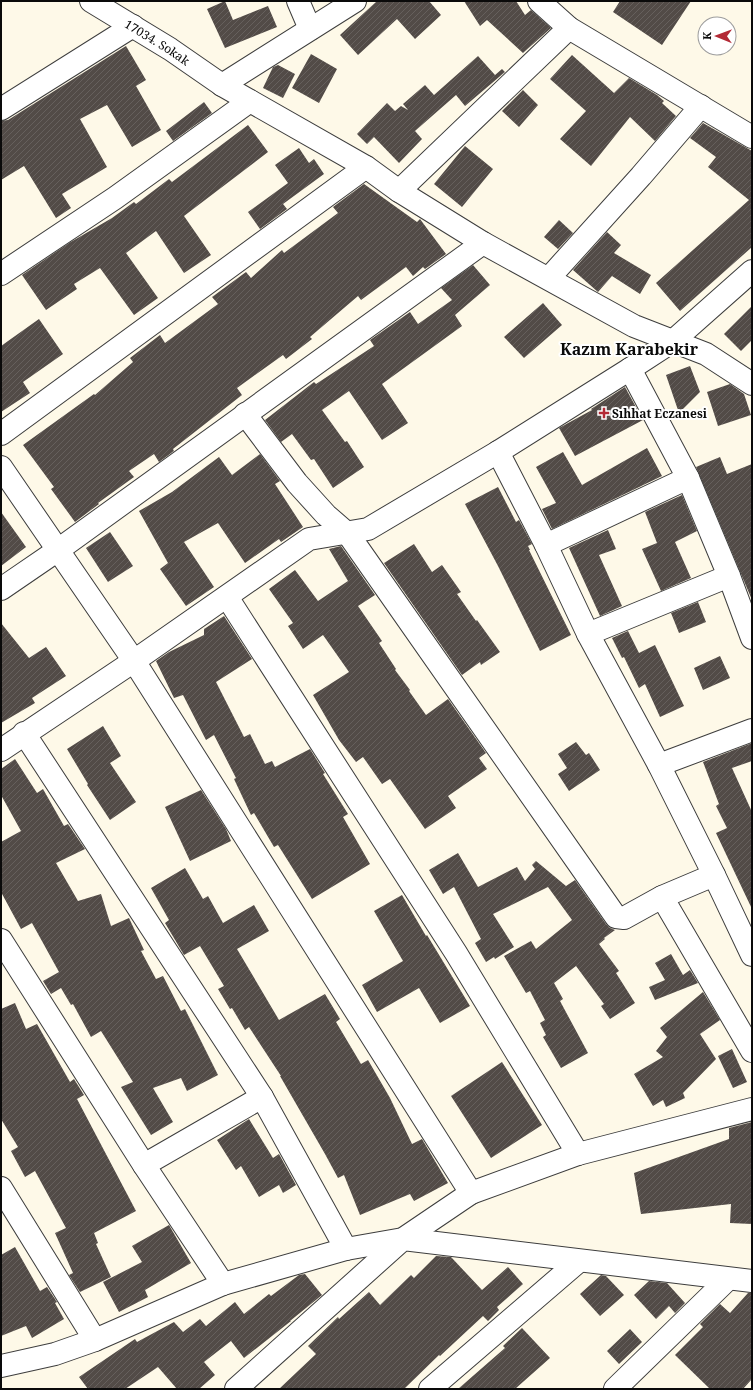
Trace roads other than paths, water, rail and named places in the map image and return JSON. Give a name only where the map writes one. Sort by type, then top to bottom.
[{"type":"street","name":"17034. Sokak","points":[[92,1],[133,26],[222,85],[366,167],[399,192],[483,243],[550,278],[634,326],[706,354],[752,384]]},
{"type":"street","points":[[298,1],[310,29]]},
{"type":"street","points":[[222,85],[355,1]]},
{"type":"street","points":[[538,1],[569,28],[752,137]]},
{"type":"street","points":[[1,109],[133,26]]},
{"type":"street","points":[[399,192],[569,28]]},
{"type":"street","points":[[1,274],[114,198],[250,101]]},
{"type":"street","points":[[550,278],[701,106]]},
{"type":"street","points":[[1,434],[366,167]]},
{"type":"street","points":[[1,589],[58,550],[483,243]]},
{"type":"street","points":[[1,750],[24,733],[134,661],[309,540],[348,534],[368,529],[498,452],[630,369],[672,341],[752,270]]},
{"type":"street","points":[[630,369],[688,478],[729,576],[752,638]]},
{"type":"street","points":[[245,414],[297,483],[326,515],[348,534],[616,917],[624,918],[662,897],[714,875]]},
{"type":"street","points":[[498,452],[546,545],[588,634],[659,765],[752,955]]},
{"type":"street","points":[[1,466],[134,661],[472,1193]]},
{"type":"street","points":[[546,545],[688,478]]},
{"type":"street","points":[[588,634],[729,576]]},
{"type":"street","points":[[227,597],[456,953],[578,1154]]},
{"type":"street","points":[[659,765],[752,730]]},
{"type":"street","points":[[24,733],[262,1097],[346,1249]]},
{"type":"street","points":[[662,897],[752,1051]]},
{"type":"street","points":[[1,940],[144,1165],[223,1284]]},
{"type":"street","points":[[144,1165],[262,1097]]},
{"type":"street","points":[[236,1389],[403,1239],[472,1193],[578,1154],[752,1109]]},
{"type":"street","points":[[1,1188],[95,1340]]},
{"type":"street","points":[[1,1366],[55,1354],[95,1340],[223,1284],[346,1249],[403,1239],[752,1281]]},
{"type":"street","points":[[430,1389],[579,1261]]},
{"type":"street","points":[[615,1389],[728,1279]]},
{"type":"place","name":"Sıhhat Eczanesi","points":[[604,413]]},
{"type":"district","name":"Kazım Karabekir","points":[[629,349]]}]
